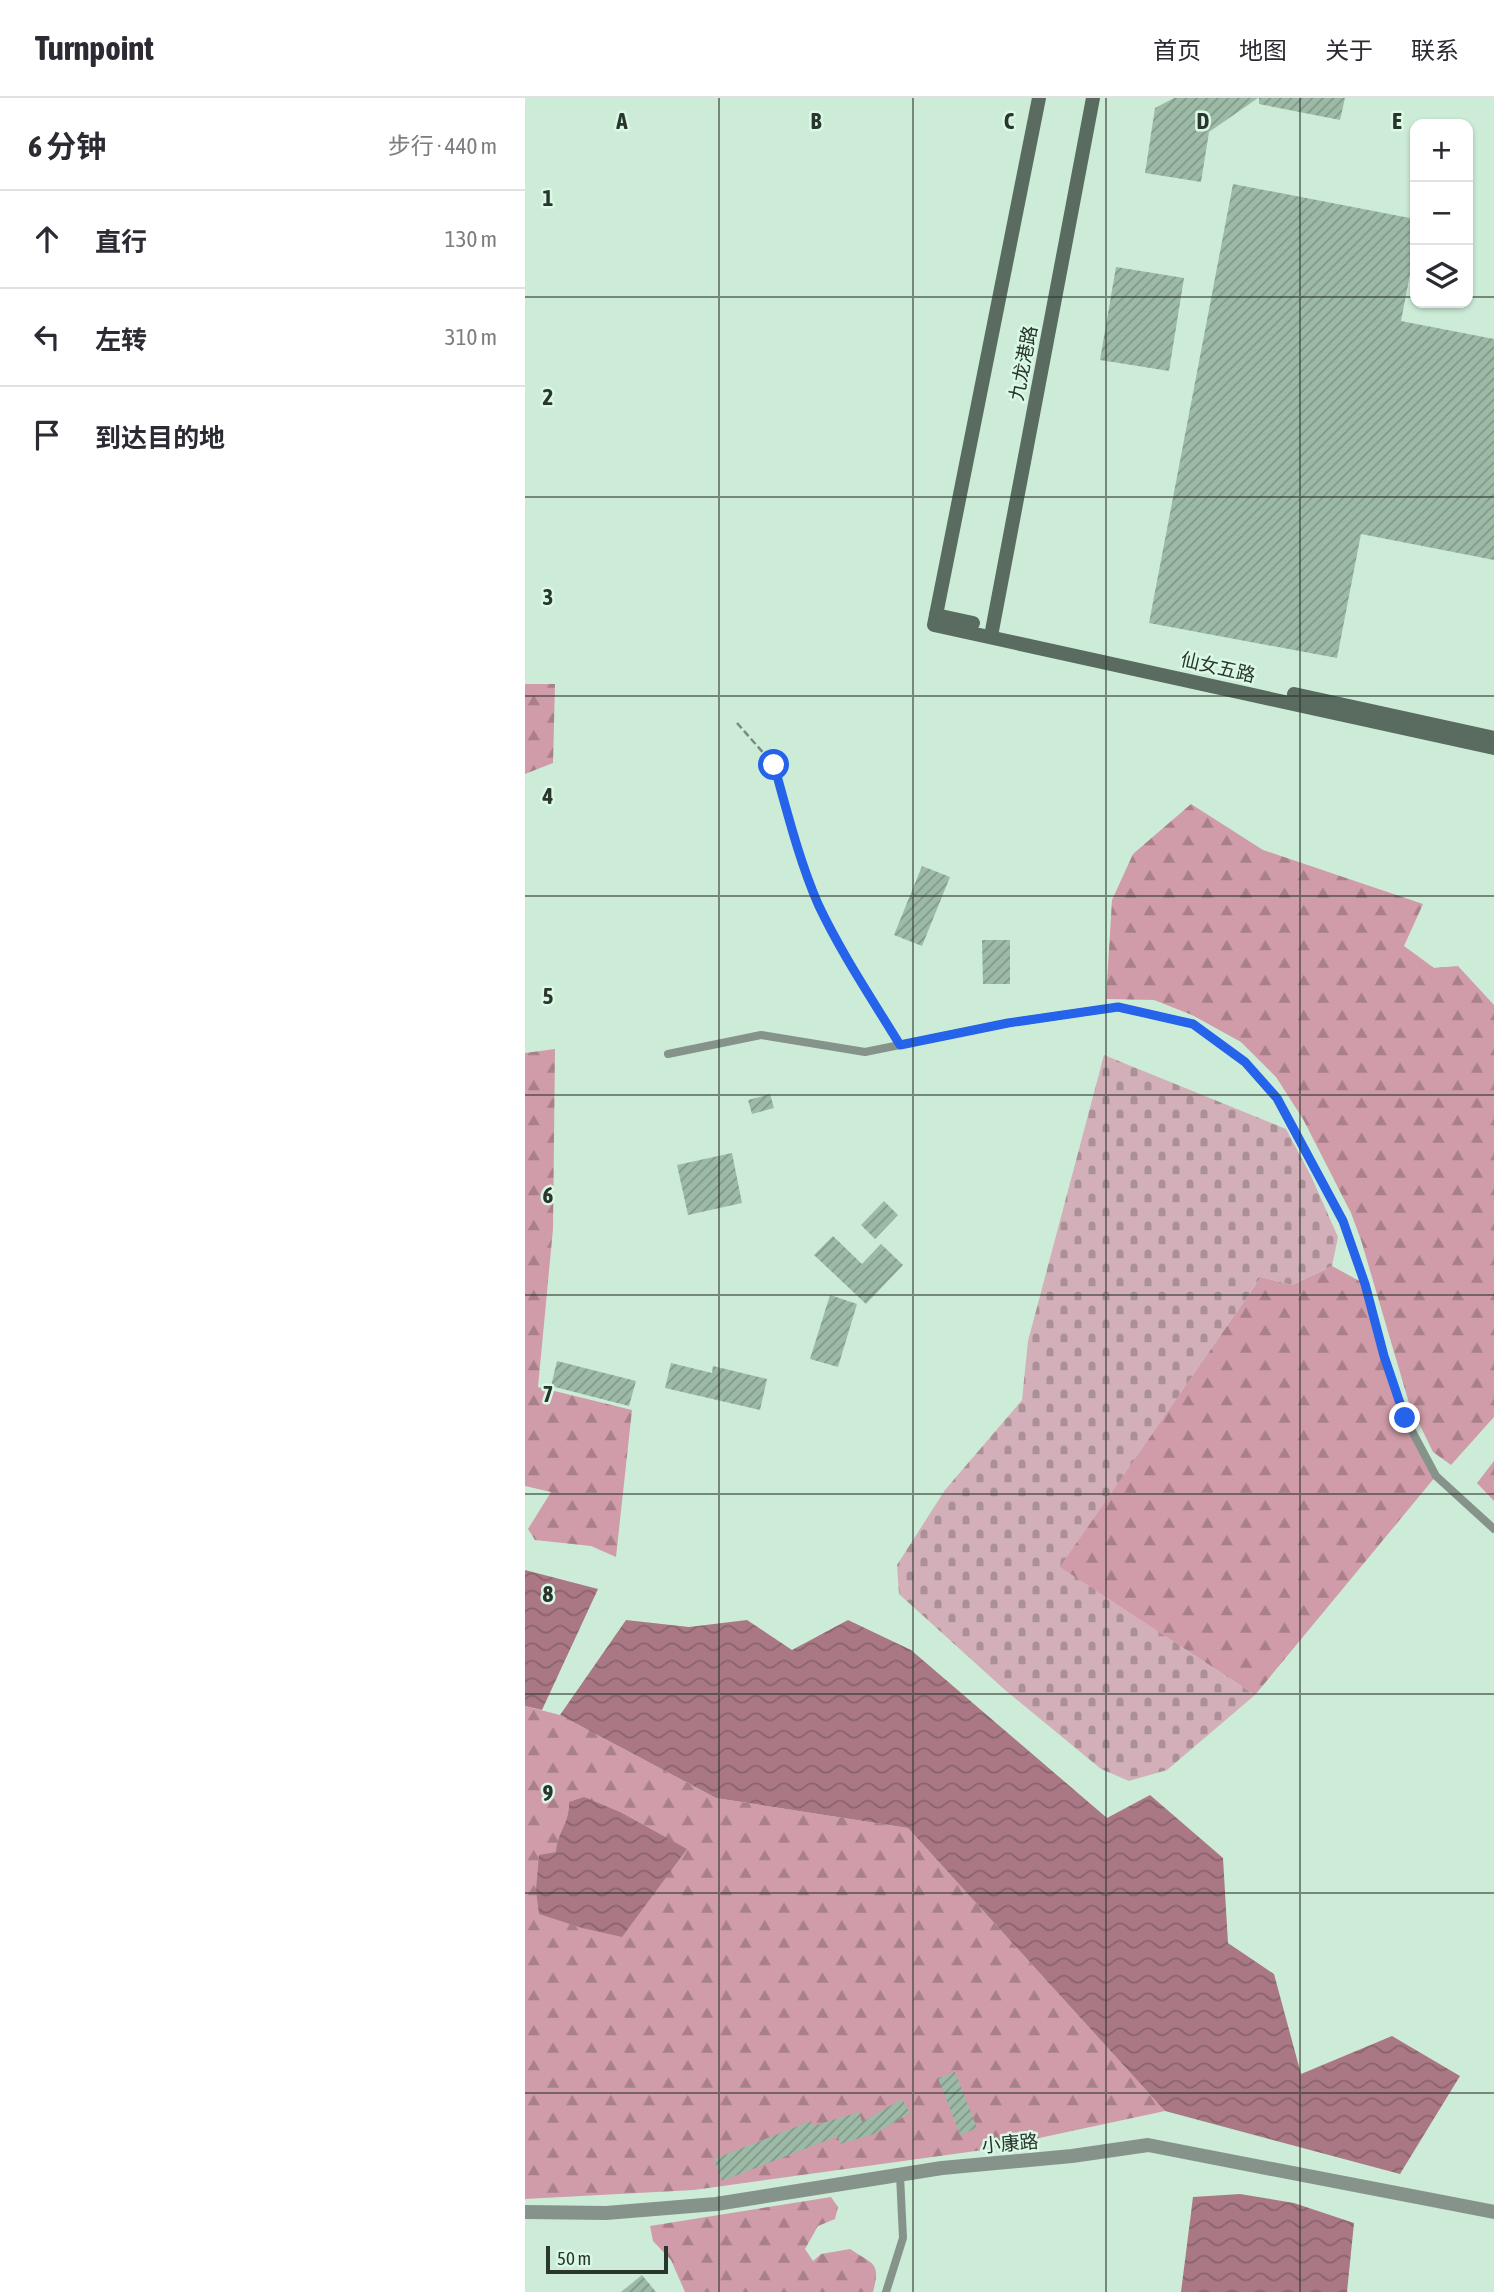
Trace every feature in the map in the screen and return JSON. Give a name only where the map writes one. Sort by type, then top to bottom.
[{"type":"street","name":"九龙港路","points":[[935,620],[1039,98]]},
{"type":"street","name":"九龙港路","points":[[992,632],[1093,98]]},
{"type":"street","name":"仙女五路","points":[[935,620],[1494,738]]},
{"type":"street","name":"仙女五路","points":[[992,632],[1494,748]]},
{"type":"street","name":"小康路","points":[[525,2212],[606,2213],[716,2204],[942,2168],[1072,2156],[1148,2145],[1494,2212]]},
{"type":"lane","points":[[668,1054],[761,1035],[865,1052],[1008,1023],[1118,1007],[1193,1024],[1245,1062],[1277,1098],[1343,1221],[1365,1284],[1388,1368],[1411,1430],[1436,1476],[1494,1529]]},
{"type":"lane","points":[[886,2292],[903,2238],[901,2175]]},
{"type":"path","points":[[737,723],[774,765],[792,829],[818,904],[900,1045]]},
{"type":"green space","points":[[525,684],[555,684],[553,763],[525,774]]},
{"type":"green space","points":[[1191,804],[1263,850],[1423,904],[1404,946],[1434,968],[1458,966],[1494,1005],[1494,1417],[1451,1465],[1433,1452],[1409,1403],[1351,1213],[1303,1119],[1276,1077],[1241,1042],[1192,1015],[1154,1000],[1106,999],[1112,900],[1133,854]]},
{"type":"green space","points":[[555,1049],[553,1229],[538,1387],[632,1410],[616,1557],[591,1546],[535,1540],[528,1529],[551,1492],[525,1486],[525,1053]]},
{"type":"green space","points":[[1104,1055],[1286,1129],[1311,1176],[1338,1237],[1332,1266],[1292,1285],[1261,1277],[1060,1567],[1255,1695],[1167,1770],[1129,1781],[1101,1769],[1005,1690],[899,1594],[897,1565],[945,1490],[1022,1400],[1028,1341]]},
{"type":"green space","points":[[1332,1266],[1365,1284],[1405,1418],[1436,1476],[1255,1695],[1059,1567],[1261,1277],[1292,1285]]},
{"type":"green space","points":[[1494,1461],[1494,1501],[1477,1483]]},
{"type":"green space","points":[[525,1706],[560,1715],[716,1798],[908,1828],[1165,2111],[983,2150],[694,2190],[525,2199]]},
{"type":"green space","points":[[831,2197],[838,2207],[835,2219],[818,2226],[805,2249],[813,2261],[821,2254],[850,2249],[865,2258],[876,2269],[873,2292],[685,2292],[671,2260],[653,2241],[650,2226]]},
{"type":"water","points":[[525,1570],[598,1589],[542,1710],[525,1706]]},
{"type":"water","points":[[626,1620],[689,1627],[747,1620],[792,1650],[848,1620],[911,1650],[1107,1818],[1150,1795],[1223,1858],[1228,1943],[1274,1974],[1301,2074],[1392,2036],[1460,2076],[1400,2174],[1165,2111],[908,1828],[716,1798],[560,1715]]},
{"type":"water","points":[[584,1797],[620,1812],[687,1849],[622,1937],[539,1914],[536,1890],[539,1855],[556,1852],[568,1816],[569,1802]]},
{"type":"water","points":[[1240,2194],[1294,2203],[1354,2223],[1347,2292],[1181,2292],[1193,2197]]},
{"type":"building","points":[[1174,98],[1258,98],[1209,132],[1201,182],[1145,173],[1155,108]]},
{"type":"building","points":[[1259,98],[1345,98],[1340,120],[1259,104]]},
{"type":"building","points":[[1233,184],[1410,218],[1410,274],[1401,321],[1494,339],[1494,560],[1361,534],[1337,658],[1149,623]]},
{"type":"building","points":[[1116,267],[1184,278],[1169,371],[1100,360]]},
{"type":"building","points":[[922,866],[950,877],[922,946],[894,935]]},
{"type":"building","points":[[982,940],[1010,940],[1010,984],[983,984]]},
{"type":"building","points":[[770,1094],[774,1108],[752,1114],[748,1100]]},
{"type":"building","points":[[732,1153],[742,1203],[688,1215],[677,1165]]},
{"type":"building","points":[[884,1201],[898,1215],[875,1239],[861,1225]]},
{"type":"building","points":[[833,1236],[862,1264],[881,1244],[903,1265],[866,1304],[814,1255]]},
{"type":"building","points":[[830,1295],[857,1304],[838,1367],[810,1359]]},
{"type":"building","points":[[557,1361],[636,1381],[629,1406],[551,1386]]},
{"type":"building","points":[[671,1363],[712,1373],[713,1366],[767,1379],[760,1410],[665,1388]]},
{"type":"building","points":[[955,2072],[977,2128],[960,2135],[938,2078]]},
{"type":"building","points":[[902,2099],[910,2113],[874,2134],[840,2144],[838,2136],[722,2181],[714,2159],[811,2121],[813,2126],[859,2112],[862,2122]]},
{"type":"building","points":[[642,2275],[656,2292],[621,2292]]},
{"type":"route","points":[[774,765],[792,829],[818,904],[900,1045],[1008,1023],[1118,1007],[1193,1024],[1245,1062],[1277,1098],[1343,1221],[1405,1418]]}]
